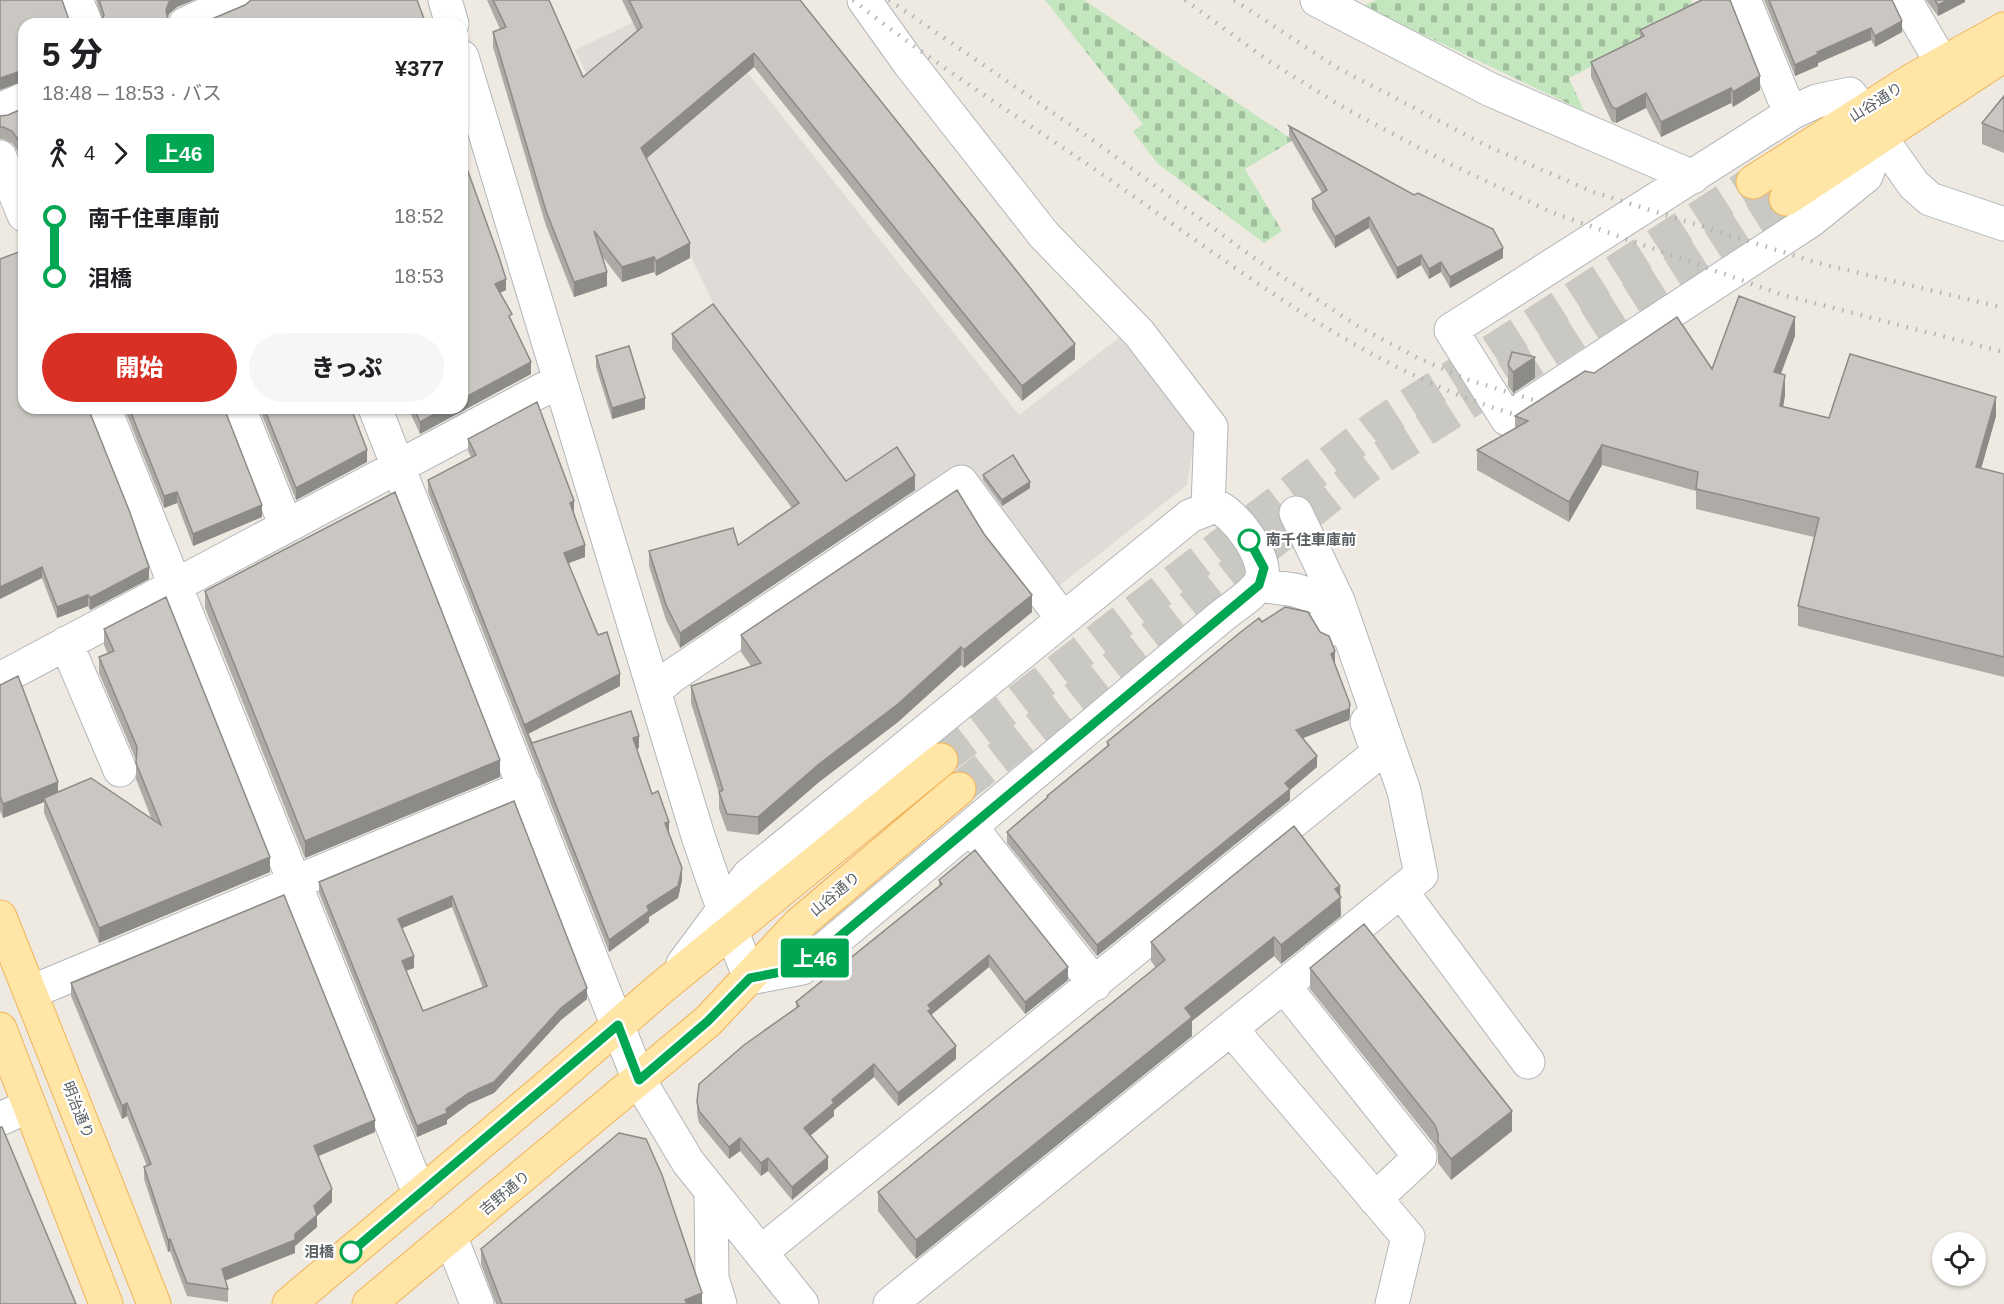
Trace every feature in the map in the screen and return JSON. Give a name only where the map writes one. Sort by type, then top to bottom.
[{"type":"main road","name":"山谷通り","points":[[1753,182],[1862,111],[2004,29]]},
{"type":"main road","points":[[1786,199],[2004,55]]},
{"type":"main road","points":[[289,1304],[420,1195],[672,978],[727,920],[940,760]]},
{"type":"main road","name":"山谷通り","points":[[639,1080],[708,1021],[799,924],[959,789]]},
{"type":"main road","name":"明治通り","points":[[0,917],[154,1304]]},
{"type":"main road","points":[[0,1031],[15,1113],[106,1304]]},
{"type":"main road","name":"吉野通り","points":[[369,1304],[639,1080]]},
{"type":"street","points":[[76,0],[84,18]]},
{"type":"street","points":[[445,0],[450,18]]},
{"type":"street","points":[[864,0],[909,63],[1044,235],[1138,333],[1211,427],[1208,507]]},
{"type":"street","points":[[1317,0],[1491,90],[1693,177]]},
{"type":"street","points":[[1744,0],[1783,96],[1793,112]]},
{"type":"street","points":[[1905,0],[1942,63]]},
{"type":"street","points":[[200,18],[224,8]]},
{"type":"street","points":[[468,77],[654,691],[727,920],[750,978],[802,968],[1259,585],[1264,568],[1261,559],[1231,513],[1215,506],[1190,516],[749,875],[727,920]]},
{"type":"street","points":[[1880,139],[1866,176],[1810,221],[1507,419],[1451,330],[1793,112],[1817,100],[1850,94],[1862,111],[1905,177],[1930,199],[2004,224]]},
{"type":"street","points":[[0,110],[18,102]]},
{"type":"street","points":[[0,157],[18,200]]},
{"type":"street","points":[[0,679],[559,381]]},
{"type":"street","points":[[106,414],[420,1195]]},
{"type":"street","points":[[241,414],[286,526]]},
{"type":"street","points":[[377,414],[639,1080],[688,1162],[802,1304]]},
{"type":"street","points":[[654,691],[672,676],[960,482],[1062,618]]},
{"type":"street","points":[[890,1304],[1421,875],[1404,791],[1338,601],[1296,513]]},
{"type":"street","points":[[761,1252],[1378,753],[1323,599],[1295,590],[1259,585]]},
{"type":"street","points":[[66,643],[120,770]]},
{"type":"street","points":[[31,992],[525,787]]},
{"type":"street","points":[[972,827],[1095,984]]},
{"type":"street","points":[[1401,891],[1528,1062]]},
{"type":"street","points":[[1284,986],[1420,1158],[1375,1198]]},
{"type":"street","points":[[1231,1029],[1408,1238],[1392,1304]]},
{"type":"street","points":[[711,1192],[712,1278],[720,1304]]},
{"type":"street","points":[[451,1238],[477,1304]]},
{"type":"shaded area","points":[[680,0],[690,0],[1019,415],[1120,337],[1195,434],[1187,485],[1050,593],[875,520],[720,318],[675,223],[596,93],[575,50]]},
{"type":"green space","points":[[1045,0],[1084,0],[1293,140],[1245,169],[1282,231],[1264,243],[1158,164],[1133,132],[1143,124]]},
{"type":"green space","points":[[1376,0],[1691,0],[1697,13],[1569,78],[1584,111],[1363,6]]},
{"type":"building","points":[[0,0],[62,0],[68,18],[18,18],[18,72],[0,78]]},
{"type":"building","points":[[99,0],[172,0],[166,10],[168,18],[103,18]]},
{"type":"building","points":[[251,0],[417,0],[424,18],[214,18],[245,5]]},
{"type":"building","points":[[493,0],[549,0],[583,77],[642,27],[629,0],[800,0],[1075,344],[1022,386],[754,53],[641,148],[690,243],[656,261],[654,257],[622,267],[594,231],[607,272],[574,282],[546,211],[493,32],[506,27]]},
{"type":"building","points":[[1702,0],[1730,0],[1760,76],[1733,92],[1731,88],[1661,122],[1646,93],[1616,109],[1612,107],[1591,62],[1644,36],[1640,30]]},
{"type":"building","points":[[1769,0],[1892,0],[1902,21],[1875,36],[1871,28],[1817,52],[1818,54],[1795,65]]},
{"type":"building","points":[[1935,0],[1948,0],[1938,5]]},
{"type":"building","points":[[2004,96],[2004,132],[1982,123]]},
{"type":"building","points":[[18,111],[18,140],[12,131],[0,127],[0,116]]},
{"type":"building","points":[[1289,126],[1414,195],[1418,193],[1493,229],[1503,248],[1450,277],[1441,262],[1429,269],[1421,255],[1397,268],[1369,217],[1335,237],[1312,199],[1327,190]]},
{"type":"building","points":[[468,172],[506,279],[495,284],[512,314],[509,316],[531,362],[468,396]]},
{"type":"building","points":[[18,252],[18,414],[90,414],[149,567],[90,598],[88,595],[57,607],[42,567],[0,587],[0,259]]},
{"type":"building","points":[[1739,296],[1795,317],[1774,372],[1785,375],[1780,406],[1829,418],[1850,354],[1996,397],[1976,467],[2004,474],[2004,657],[1798,606],[1819,518],[1696,489],[1698,472],[1602,445],[1569,502],[1477,450],[1528,421],[1515,416],[1585,371],[1594,373],[1677,317],[1712,369]]},
{"type":"building","points":[[713,304],[846,481],[897,447],[915,475],[680,633],[666,605],[649,551],[733,528],[738,545],[799,503],[672,334]]},
{"type":"building","points":[[629,346],[645,398],[612,408],[596,356]]},
{"type":"building","points":[[1512,352],[1535,357],[1513,372],[1508,365]]},
{"type":"building","points":[[537,402],[574,501],[570,503],[585,545],[564,553],[598,635],[607,632],[620,674],[524,725],[428,480],[476,455],[468,439]]},
{"type":"building","points":[[131,414],[226,414],[262,505],[193,534],[177,492],[164,496]]},
{"type":"building","points":[[266,414],[353,414],[367,450],[296,488]]},
{"type":"building","points":[[417,414],[435,414],[420,422]]},
{"type":"building","points":[[1013,455],[1030,482],[1002,500],[983,475]]},
{"type":"building","points":[[957,490],[984,534],[1032,595],[964,650],[961,647],[898,704],[819,764],[758,817],[727,814],[719,792],[723,790],[691,686],[761,663],[741,635]]},
{"type":"building","points":[[395,492],[500,760],[305,841],[205,591]]},
{"type":"building","points":[[166,597],[270,857],[99,928],[44,798],[91,778],[161,825],[136,763],[137,747],[99,657],[114,651],[104,629]]},
{"type":"building","points":[[1285,607],[1308,612],[1320,632],[1329,636],[1335,651],[1331,654],[1350,704],[1349,709],[1296,730],[1317,756],[1285,783],[1290,789],[1097,945],[1007,832],[1109,745],[1107,742],[1242,631],[1259,618],[1262,622]]},
{"type":"building","points":[[18,676],[58,782],[3,804],[0,796],[0,685]]},
{"type":"building","points":[[631,711],[639,736],[633,738],[652,794],[658,791],[669,822],[665,823],[682,868],[678,886],[647,906],[649,911],[609,940],[528,733],[532,743]]},
{"type":"building","points":[[514,801],[587,988],[561,1008],[494,1082],[469,1093],[446,1109],[447,1113],[417,1126],[319,882]],"holes":[[[452,896],[487,986],[423,1011],[402,961],[414,956],[398,919]]]},
{"type":"building","points":[[1294,826],[1340,886],[1335,889],[1341,897],[1281,945],[1274,937],[1185,1008],[1192,1017],[916,1240],[878,1192],[1165,960],[1151,942]]},
{"type":"building","points":[[975,850],[1068,967],[1025,1002],[989,955],[928,1005],[931,1009],[928,1011],[956,1046],[898,1093],[874,1064],[832,1100],[834,1103],[804,1128],[828,1157],[792,1187],[768,1158],[761,1163],[740,1138],[729,1147],[699,1111],[697,1102],[699,1084],[744,1045],[799,1006],[796,1002],[942,884],[939,880]]},
{"type":"building","points":[[284,895],[375,1120],[314,1146],[332,1189],[314,1206],[317,1215],[295,1234],[295,1240],[222,1269],[228,1289],[187,1283],[170,1239],[168,1240],[144,1167],[151,1164],[127,1103],[122,1106],[71,983]]},
{"type":"building","points":[[1364,924],[1512,1111],[1451,1159],[1438,1142],[1435,1125],[1310,968]]},
{"type":"building","points":[[0,1127],[2,1127],[76,1304],[0,1304]]},
{"type":"building","points":[[619,1133],[646,1139],[662,1175],[702,1293],[685,1300],[687,1304],[502,1304],[481,1249]]},
{"type":"tunnel","points":[[941,760],[1379,424],[1753,182]]},
{"type":"tunnel","points":[[959,789],[1373,463],[1786,199]]},
{"type":"railway","points":[[853,0],[946,69],[1309,317],[1416,376],[1473,400],[1531,419]]},
{"type":"railway","points":[[889,0],[1094,141],[1254,258],[1359,327],[1418,358],[1469,380],[1553,406]]},
{"type":"railway","points":[[1185,0],[1267,60],[1346,109],[1448,163],[1551,212],[1783,295],[2004,352]]},
{"type":"railway","points":[[1234,0],[1336,67],[1485,145],[1593,192],[1818,263],[2004,308]]},
{"type":"bus line","name":"上46","points":[[351,1252],[618,1025],[639,1080],[708,1021],[750,978],[802,968],[1259,585],[1263,578],[1264,568],[1249,540]]},
{"type":"place","name":"南千住車庫前","points":[[1249,540]]},
{"type":"place","name":"泪橋","points":[[351,1252]]}]
